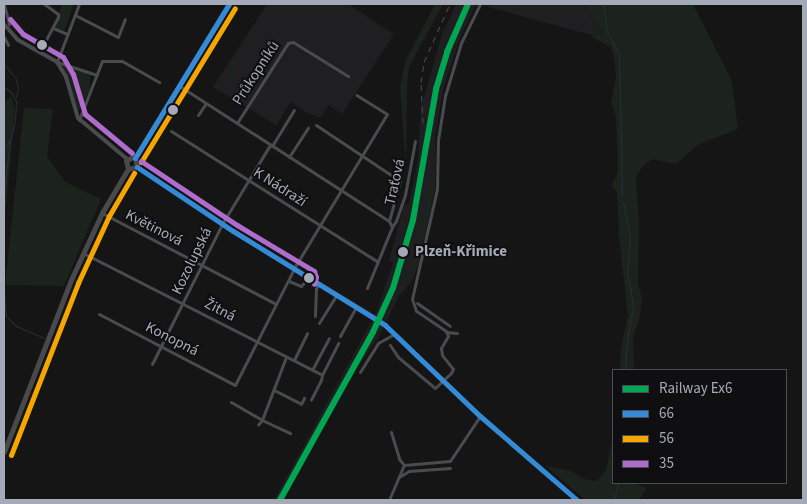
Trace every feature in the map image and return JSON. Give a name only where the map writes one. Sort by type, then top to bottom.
[{"type":"main road","points":[[134,158],[228,4]]},
{"type":"main road","points":[[4,452],[83,253],[102,213],[128,168],[126,164],[127,159],[134,158]]},
{"type":"main road","points":[[128,168],[137,166],[134,158]]},
{"type":"street","points":[[4,4],[9,24]]},
{"type":"street","points":[[41,49],[53,28],[58,14],[44,4]]},
{"type":"street","points":[[57,62],[79,4]]},
{"type":"street","points":[[457,333],[446,332],[416,311],[412,305],[416,277],[423,257],[437,189],[438,140],[445,96],[461,43],[480,4]]},
{"type":"street","points":[[74,15],[118,37],[125,19]]},
{"type":"street","points":[[4,25],[18,40],[57,62],[97,75]]},
{"type":"street","points":[[53,28],[67,34]]},
{"type":"street","points":[[4,36],[8,45]]},
{"type":"street","name":"Průkopníků","points":[[236,123],[288,42],[293,42],[348,76]]},
{"type":"street","points":[[80,121],[102,61],[106,59],[122,61],[159,82]]},
{"type":"street","points":[[57,62],[66,77],[80,121],[127,159]]},
{"type":"street","name":"Průkopníků","points":[[178,85],[389,221]]},
{"type":"street","points":[[257,342],[294,268],[388,114],[356,95]]},
{"type":"street","points":[[198,115],[206,103]]},
{"type":"street","name":"Kozolupská","points":[[152,364],[222,224],[294,110]]},
{"type":"street","points":[[316,125],[362,156]]},
{"type":"street","points":[[289,157],[308,128]]},
{"type":"street","name":"K Nádraží","points":[[171,131],[377,261]]},
{"type":"street","name":"Traťová","points":[[367,288],[377,261],[396,221],[405,195],[415,142]]},
{"type":"street","name":"Traťová","points":[[362,156],[400,181],[389,221],[392,227]]},
{"type":"street","points":[[137,166],[222,224],[374,317]]},
{"type":"street","name":"Květinová","points":[[102,213],[276,304]]},
{"type":"street","name":"Žitná","points":[[83,253],[322,375]]},
{"type":"street","points":[[289,281],[301,286],[309,277]]},
{"type":"street","points":[[315,316],[316,289],[319,283]]},
{"type":"street","points":[[319,323],[336,294]]},
{"type":"street","points":[[417,303],[450,326]]},
{"type":"street","points":[[340,336],[356,307]]},
{"type":"street","name":"Konopná","points":[[98,314],[235,384],[257,342]]},
{"type":"street","points":[[433,322],[436,316]]},
{"type":"street","points":[[385,325],[442,382],[577,500]]},
{"type":"street","points":[[390,345],[398,356],[435,388],[453,369],[442,355],[441,348],[448,336],[446,332]]},
{"type":"street","points":[[294,360],[308,333]]},
{"type":"street","points":[[360,372],[378,343],[394,334]]},
{"type":"street","points":[[312,370],[329,338]]},
{"type":"street","points":[[311,400],[338,343]]},
{"type":"street","points":[[258,425],[262,420],[286,357]]},
{"type":"street","points":[[274,390],[300,404],[304,398]]},
{"type":"street","points":[[231,402],[262,420],[290,433]]},
{"type":"street","points":[[391,432],[398,459],[404,465],[450,461],[480,416]]},
{"type":"street","points":[[388,500],[404,465]]},
{"type":"street","points":[[398,477],[408,471],[450,468]]},
{"type":"shaded area","points":[[62,4],[74,4],[64,31],[56,28],[55,25]]},
{"type":"shaded area","points":[[267,4],[348,4],[394,34],[342,114],[329,105],[320,118],[307,113],[291,102],[276,125],[213,87]]},
{"type":"shaded area","points":[[435,4],[443,4],[409,67],[406,165],[400,87],[405,62]]},
{"type":"shaded area","points":[[456,4],[476,4],[460,38],[444,86],[435,137],[436,154],[414,278],[400,293],[380,335],[347,383],[284,500],[274,500],[377,311],[393,262],[389,261],[404,205],[409,203],[418,159],[421,102],[423,101],[442,34]]},
{"type":"shaded area","points":[[490,4],[583,4],[603,36],[588,34],[488,7]]},
{"type":"shaded area","points":[[583,4],[693,4],[732,81],[738,129],[699,144],[676,164],[652,159],[642,167],[636,177],[639,223],[638,285],[642,298],[640,317],[633,336],[634,369],[620,369],[621,347],[628,316],[619,236],[617,193],[612,186],[617,176],[618,166],[616,116],[611,103],[616,77],[611,47],[592,37],[593,34],[603,35]]},
{"type":"shaded area","points":[[254,38],[261,38],[269,42],[273,48],[273,56],[256,84],[243,88],[236,85],[231,79],[231,69],[246,44]],"holes":[[[254,41],[260,41],[268,45],[270,57],[254,81],[249,85],[241,84],[235,80],[233,71],[249,45]]]},
{"type":"shaded area","points":[[63,66],[90,75],[90,90],[80,109],[77,109]]},
{"type":"shaded area","points":[[12,97],[15,111],[4,226],[4,102]]},
{"type":"shaded area","points":[[24,108],[53,109],[47,156],[65,182],[101,199],[64,286],[5,285]]},
{"type":"shaded area","points":[[436,154],[435,189],[418,267],[411,281]]},
{"type":"shaded area","points":[[612,441],[612,484],[636,484],[647,488],[639,500],[585,500],[546,466],[571,471],[584,479],[597,481],[606,470]]},
{"type":"waterway","points":[[603,4],[607,32],[619,54],[622,194]]},
{"type":"waterway","points":[[4,64],[16,79],[18,88],[16,97]]},
{"type":"waterway","points":[[4,87],[11,92],[16,101],[15,120],[11,138],[4,149]]},
{"type":"waterway","points":[[4,192],[10,140]]},
{"type":"waterway","points":[[4,192],[4,199]]},
{"type":"waterway","points":[[623,201],[630,238],[627,271],[633,306],[626,347],[625,369]]},
{"type":"waterway","points":[[4,294],[6,316],[16,326],[44,338]]},
{"type":"waterway","points":[[614,500],[618,484]]},
{"type":"tunnel","points":[[374,317],[385,325]]},
{"type":"railway","points":[[423,123],[421,82],[424,62],[450,4]]},
{"type":"rail line","name":"Ex6","points":[[280,500],[373,332],[393,288],[413,220],[436,89],[447,52],[468,4]]},
{"type":"transit line","name":"66","points":[[135,158],[229,4]]},
{"type":"transit line","name":"56","points":[[141,162],[235,8]]},
{"type":"transit line","name":"35","points":[[10,19],[23,34],[63,57],[73,74],[85,114],[132,153]]},
{"type":"transit line","name":"35","points":[[141,161],[237,225],[314,271],[316,277],[314,284]]},
{"type":"transit line","name":"66","points":[[137,167],[233,231],[385,325],[480,416],[577,500]]},
{"type":"transit line","name":"56","points":[[11,455],[78,283],[109,216],[134,173]]},
{"type":"place","name":"Plzeň-Křimice","points":[[403,252]]}]
